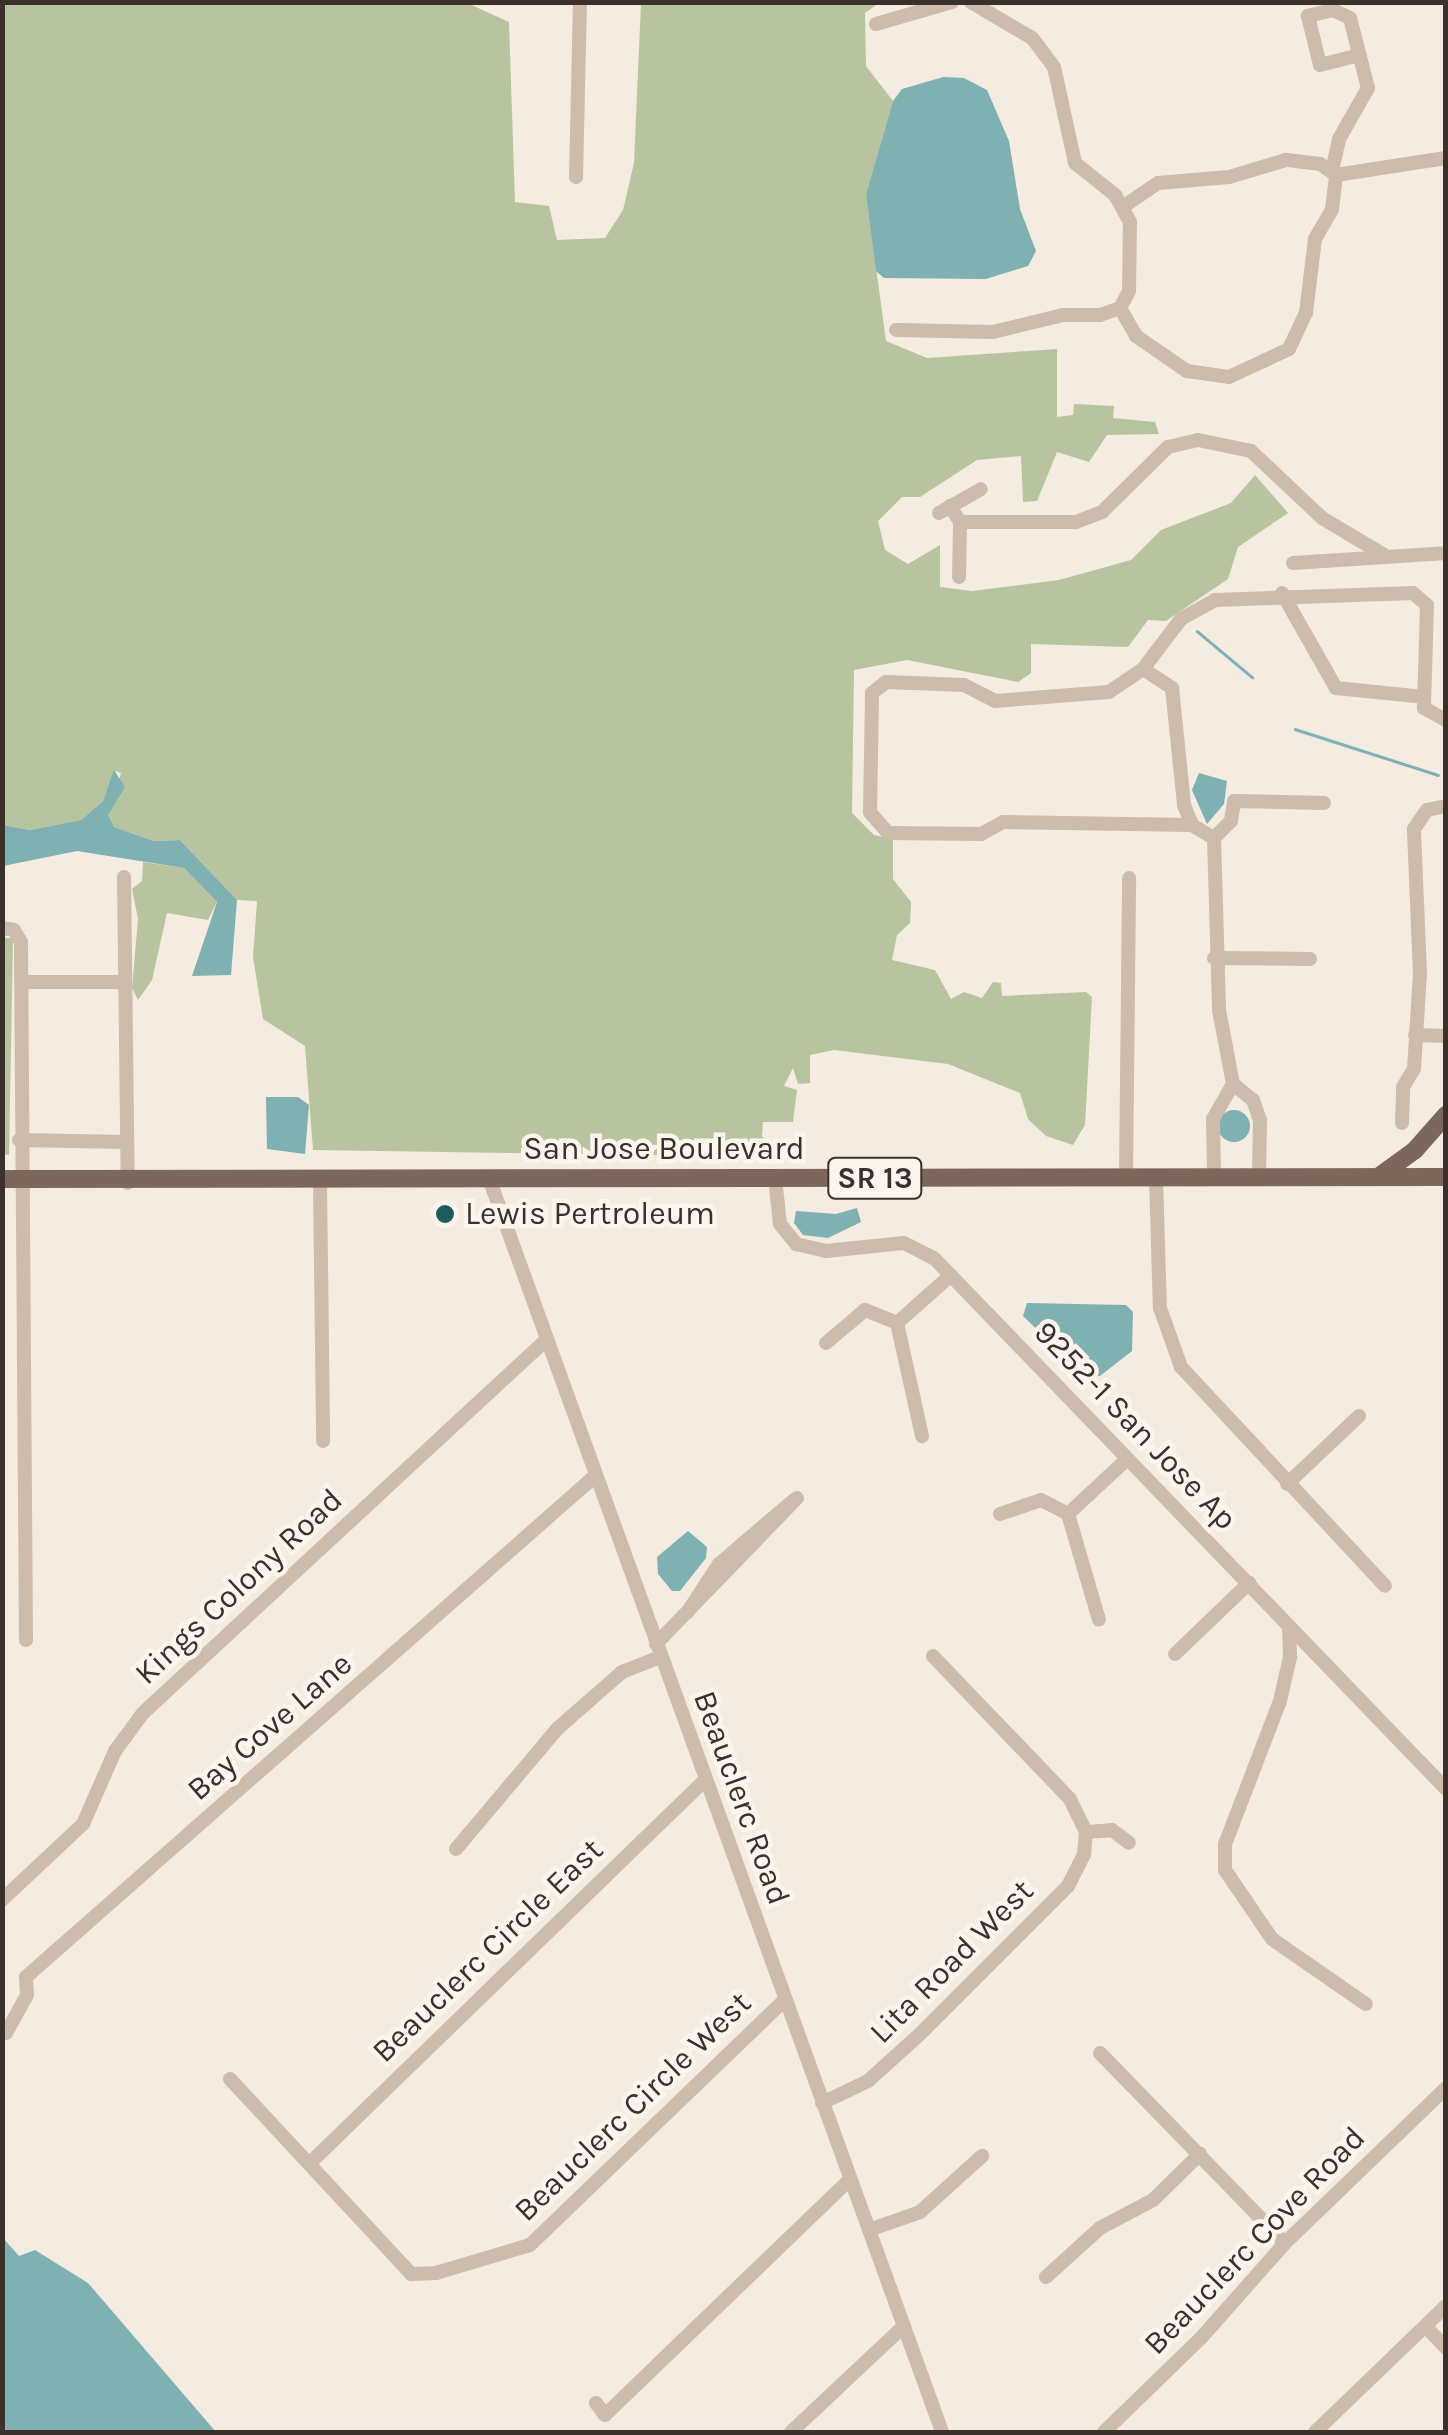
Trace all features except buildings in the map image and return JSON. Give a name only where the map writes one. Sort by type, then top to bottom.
[{"type":"main road","points":[[1378,1177],[1415,1150],[1446,1114]]},
{"type":"main road","name":"San Jose Boulevard","points":[[2,1179],[128,1183],[1446,1177]]},
{"type":"street","points":[[576,177],[580,2]]},
{"type":"street","points":[[876,24],[952,2]]},
{"type":"street","points":[[896,330],[993,332],[1120,308],[1129,292],[1124,206],[1075,163],[1059,80],[1042,47],[971,2]]},
{"type":"street","points":[[1120,308],[1136,336],[1187,370],[1229,377],[1290,348],[1306,313],[1315,239],[1332,209],[1340,139],[1368,88],[1360,55],[1344,12],[1308,16],[1320,65],[1360,55]]},
{"type":"street","points":[[1124,206],[1158,183],[1228,177],[1286,160],[1334,172],[1446,158]]},
{"type":"street","points":[[981,489],[945,510],[960,522],[1076,522],[1102,512],[1168,447],[1198,440],[1251,450],[1322,518],[1384,555]]},
{"type":"street","points":[[959,577],[960,522]]},
{"type":"street","points":[[1294,563],[1446,553]]},
{"type":"street","points":[[1282,593],[1336,688],[1424,697]]},
{"type":"street","points":[[1214,838],[1192,825],[1003,822],[981,834],[888,833],[872,822],[871,701],[878,685],[964,685],[995,701],[1029,702],[1039,693],[1110,692],[1143,669],[1191,611],[1238,595],[1420,594],[1426,605],[1424,697],[1431,717],[1446,720]]},
{"type":"street","points":[[1143,669],[1172,688],[1176,765],[1192,825]]},
{"type":"street","points":[[1259,1176],[1258,1108],[1233,1084],[1214,958],[1214,838],[1231,821],[1234,801],[1324,803]]},
{"type":"street","points":[[1402,1123],[1415,1035],[1420,890],[1414,829],[1426,810],[1446,806]]},
{"type":"street","points":[[124,877],[128,1183]]},
{"type":"street","points":[[1126,1177],[1129,878]]},
{"type":"street","points":[[2,928],[20,935],[26,1640]]},
{"type":"street","points":[[1214,958],[1310,959]]},
{"type":"street","points":[[21,982],[126,982]]},
{"type":"street","points":[[1415,1035],[1446,1036]]},
{"type":"street","points":[[1214,1176],[1213,1119],[1233,1084]]},
{"type":"street","points":[[19,1140],[127,1142]]},
{"type":"street","points":[[1156,1177],[1160,1308],[1173,1352],[1194,1386],[1385,1586]]},
{"type":"street","name":"9252-1 San Jose Ap","points":[[776,1178],[780,1224],[796,1244],[826,1251],[904,1243],[924,1250],[1446,1789]]},
{"type":"street","name":"Beauclerc Road","points":[[490,1181],[942,2432]]},
{"type":"street","points":[[320,1182],[323,1441]]},
{"type":"street","points":[[898,1323],[951,1276]]},
{"type":"street","points":[[826,1343],[865,1310],[898,1323]]},
{"type":"street","points":[[898,1323],[922,1436]]},
{"type":"street","name":"Kings Colony Road","points":[[2,1900],[83,1824],[115,1751],[144,1713],[546,1340]]},
{"type":"street","points":[[1287,1484],[1358,1416]]},
{"type":"street","points":[[1068,1514],[1127,1459]]},
{"type":"street","name":"Bay Cove Lane","points":[[6,2033],[27,1995],[26,1977],[596,1476]]},
{"type":"street","points":[[1000,1514],[1041,1500],[1068,1514],[1098,1620]]},
{"type":"street","points":[[456,1849],[557,1729],[622,1672],[658,1651],[738,1552]]},
{"type":"street","points":[[1175,1654],[1249,1583]]},
{"type":"street","points":[[1289,1626],[1290,1657],[1280,1701],[1223,1860],[1272,1939],[1366,2004]]},
{"type":"street","points":[[933,1656],[1070,1799],[1086,1832],[1112,1830],[1130,1843]]},
{"type":"street","name":"Beauclerc Circle East","points":[[310,2163],[705,1780]]},
{"type":"street","name":"Lita Road West","points":[[822,2103],[885,2067],[1068,1886],[1082,1863],[1086,1832]]},
{"type":"street","name":"Beauclerc Circle West","points":[[310,2163],[411,2274],[519,2251],[784,2000]]},
{"type":"street","points":[[1100,2053],[1285,2243]]},
{"type":"street","points":[[230,2079],[310,2163]]},
{"type":"street","name":"Beauclerc Cove Road","points":[[1104,2432],[1201,2338],[1285,2243],[1446,2088]]},
{"type":"street","points":[[1046,2277],[1100,2228],[1153,2200],[1200,2154]]},
{"type":"street","points":[[868,2230],[920,2212],[982,2156]]},
{"type":"street","points":[[604,2432],[601,2409],[850,2180]]},
{"type":"street","points":[[1325,2429],[1446,2306]]},
{"type":"street","points":[[791,2432],[904,2326]]},
{"type":"street","points":[[1426,2326],[1446,2348]]},
{"type":"green space","points":[[465,2],[509,22],[515,202],[549,206],[557,240],[605,238],[623,210],[634,163],[641,3],[879,3],[865,13],[866,66],[893,101],[866,194],[886,341],[927,358],[1057,349],[1057,417],[1073,415],[1074,404],[1114,406],[1113,418],[1155,422],[1159,434],[1107,435],[1089,462],[1057,452],[1037,501],[1023,502],[1021,456],[977,460],[920,497],[902,497],[878,521],[885,550],[908,564],[940,545],[940,587],[972,591],[1059,580],[1131,560],[1161,530],[1231,503],[1255,475],[1288,513],[1238,547],[1228,579],[1166,621],[1148,620],[1128,647],[1031,644],[1031,673],[1018,682],[907,660],[854,670],[852,813],[874,835],[893,839],[893,879],[911,902],[910,923],[897,935],[892,960],[935,970],[951,999],[964,992],[982,998],[993,982],[1001,983],[1002,996],[1086,992],[1092,997],[1085,1125],[1073,1145],[1046,1136],[1028,1119],[1020,1093],[948,1064],[834,1050],[810,1055],[810,1083],[798,1084],[793,1068],[784,1086],[797,1090],[793,1122],[763,1122],[762,1136],[772,1149],[781,1149],[780,1157],[313,1150],[305,1046],[263,1019],[253,957],[257,901],[237,900],[180,840],[154,841],[114,827],[108,816],[121,773],[115,771],[103,801],[81,820],[30,830],[3,825],[2,3]]},
{"type":"green space","points":[[143,862],[184,868],[217,902],[208,920],[167,913],[152,980],[138,1000],[132,988],[138,919],[132,889],[142,881]]},
{"type":"green space","points":[[2,938],[13,938],[9,1155],[3,1154]]},
{"type":"water","points":[[943,77],[964,78],[987,90],[1009,141],[1020,209],[1036,251],[1028,266],[986,279],[884,278],[876,271],[866,194],[893,101],[902,89]]},
{"type":"water","points":[[114,770],[125,787],[108,815],[114,827],[154,841],[180,840],[237,900],[231,975],[192,976],[217,902],[184,868],[77,851],[3,866],[3,825],[30,830],[81,820],[103,801]]},
{"type":"water","points":[[1199,773],[1227,781],[1224,804],[1207,824],[1192,790]]},
{"type":"water","points":[[266,1097],[298,1097],[309,1105],[305,1154],[267,1149]]},
{"type":"water","points":[[1234,1110],[1245,1115],[1250,1126],[1245,1137],[1234,1142],[1223,1137],[1218,1126],[1223,1115]]},
{"type":"water","points":[[857,1208],[861,1222],[828,1238],[803,1235],[794,1223],[796,1211],[836,1214]]},
{"type":"water","points":[[1027,1303],[1126,1305],[1133,1312],[1132,1351],[1100,1376],[1084,1375],[1023,1316]]},
{"type":"water","points":[[688,1531],[707,1547],[706,1558],[680,1591],[672,1591],[658,1574],[657,1557]]},
{"type":"water","points":[[2,2237],[19,2256],[35,2250],[88,2283],[216,2432],[3,2432]]},
{"type":"waterway","points":[[1197,631],[1252,677]]},
{"type":"waterway","points":[[1295,729],[1438,775]]},
{"type":"place","name":"Lewis Pertroleum","points":[[445,1214]]}]
